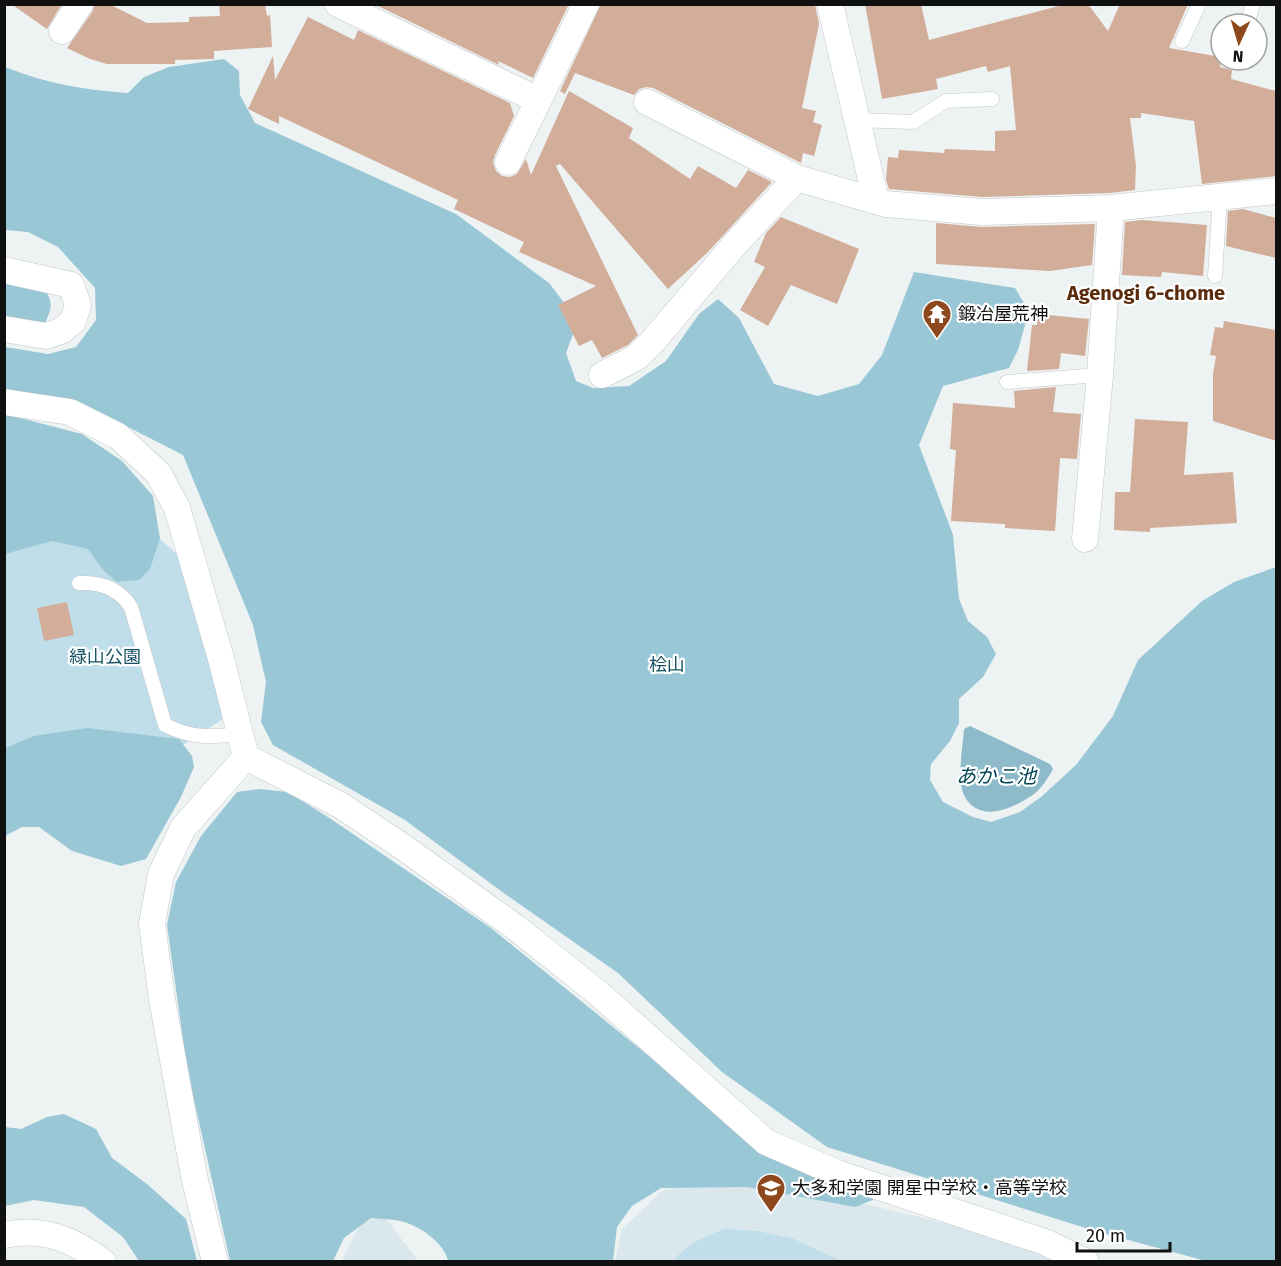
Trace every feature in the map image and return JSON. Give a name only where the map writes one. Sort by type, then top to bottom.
[{"type":"street","points":[[63,31],[80,4]]},
{"type":"street","points":[[338,4],[538,100]]},
{"type":"street","points":[[507,162],[586,4]]},
{"type":"street","points":[[830,4],[876,201]]},
{"type":"street","points":[[647,102],[797,178],[886,204],[982,212],[1111,208],[1276,191]]},
{"type":"street","points":[[602,375],[637,357],[736,243],[797,178]]},
{"type":"street","points":[[1085,539],[1100,375],[1111,208]]},
{"type":"street","points":[[4,270],[71,285],[78,305],[73,321],[61,331],[46,336],[4,329]]},
{"type":"street","points":[[4,402],[70,412],[118,436],[158,472],[177,508],[222,662],[243,745],[403,847],[515,927],[598,993],[766,1142],[837,1173],[1045,1242],[1086,1262]]},
{"type":"street","points":[[215,1262],[194,1176],[162,999],[152,924],[161,874],[183,828],[243,745]]},
{"type":"street","points":[[4,1235],[27,1233],[64,1238],[86,1249],[103,1262]]},
{"type":"lane","points":[[1182,40],[1198,4]]},
{"type":"lane","points":[[856,120],[914,122],[946,100],[992,99]]},
{"type":"lane","points":[[1215,276],[1220,197]]},
{"type":"lane","points":[[1007,382],[1100,375]]},
{"type":"lane","points":[[79,583],[95,583],[115,590],[125,597],[131,607],[165,725],[175,730],[243,745]]},
{"type":"shaded area","name":"大多和学園 開星中学校・高等学校","points":[[718,1178],[853,1201],[952,1225],[1011,1242],[1055,1261],[615,1262],[622,1229],[662,1191]]},
{"type":"shaded area","points":[[372,1200],[418,1261],[341,1262]]},
{"type":"green space","name":"桧山","points":[[224,59],[239,71],[240,95],[255,123],[456,214],[549,283],[578,321],[566,353],[576,381],[593,388],[629,386],[666,361],[699,314],[718,299],[739,318],[774,384],[818,396],[859,384],[882,355],[914,272],[1015,288],[1029,311],[1018,350],[1009,368],[943,386],[919,445],[953,535],[959,599],[968,621],[987,637],[996,654],[983,677],[959,699],[959,723],[950,741],[931,764],[930,780],[943,802],[973,817],[991,822],[1020,812],[1041,797],[1076,765],[1113,716],[1138,660],[1202,601],[1234,582],[1276,567],[1276,1261],[1206,1261],[1095,1231],[827,1147],[722,1072],[618,973],[405,820],[273,745],[261,722],[266,682],[253,625],[183,455],[81,403],[5,393],[5,347],[48,354],[76,347],[96,320],[95,288],[58,247],[28,232],[5,230],[5,67],[65,85],[128,93],[144,77],[169,67]]},
{"type":"green space","points":[[4,277],[43,287],[51,306],[44,326],[5,324]]},
{"type":"green space","points":[[5,414],[82,434],[122,461],[153,496],[160,538],[150,569],[139,580],[117,582],[103,570],[88,549],[52,541],[5,554]]},
{"type":"green space","name":"緑山公園","points":[[137,518],[180,557],[225,712],[223,719],[181,746],[5,783],[4,537]]},
{"type":"green space","points":[[87,728],[179,739],[192,756],[194,767],[181,797],[146,859],[121,866],[72,851],[39,827],[22,827],[5,836],[5,748],[34,736]]},
{"type":"green space","points":[[260,789],[288,792],[331,819],[491,928],[729,1121],[869,1190],[873,1200],[855,1207],[747,1187],[661,1188],[632,1206],[617,1227],[613,1261],[448,1261],[437,1242],[417,1227],[400,1221],[371,1218],[344,1238],[333,1261],[230,1261],[187,1068],[167,925],[176,882],[201,836],[237,792]]},
{"type":"green space","points":[[64,1114],[96,1129],[112,1158],[147,1184],[186,1219],[197,1261],[139,1261],[123,1237],[84,1207],[34,1200],[5,1206],[5,1127],[21,1129],[47,1117]]},
{"type":"green space","points":[[725,1229],[758,1231],[794,1239],[841,1261],[673,1261],[697,1241]]},
{"type":"water","name":"あかこ池","points":[[970,726],[1050,764],[1053,769],[1040,789],[1017,804],[998,811],[979,810],[971,805],[962,791],[960,774],[964,729]]},
{"type":"building","points":[[11,4],[62,4],[47,29]]},
{"type":"building","points":[[95,4],[109,4],[147,23],[189,22],[189,17],[220,16],[219,4],[265,4],[267,16],[270,15],[272,47],[214,51],[214,59],[175,60],[175,64],[107,64],[67,48]]},
{"type":"building","points":[[374,4],[569,4],[533,78],[498,61],[499,65]]},
{"type":"building","points":[[601,4],[815,4],[819,24],[802,108],[816,111],[813,122],[822,125],[814,156],[803,153],[801,163],[653,88],[639,89],[634,95],[575,73],[565,94],[560,91]]},
{"type":"building","points":[[865,4],[921,4],[929,40],[1066,4],[1088,4],[1108,31],[1120,4],[1188,4],[1169,48],[1209,55],[1209,72],[1232,72],[1231,79],[1276,91],[1276,176],[1202,184],[1194,121],[1141,113],[1141,118],[1130,118],[1136,166],[1135,190],[1110,193],[982,197],[889,189],[886,180],[888,157],[898,158],[899,150],[944,153],[945,149],[995,151],[995,131],[1016,130],[1010,66],[988,72],[986,66],[936,79],[938,89],[882,99]]},
{"type":"building","points":[[308,17],[354,40],[358,30],[510,103],[514,116],[493,162],[496,171],[502,176],[510,177],[517,174],[526,159],[531,175],[569,91],[633,128],[629,138],[690,179],[698,166],[736,188],[748,170],[772,182],[708,252],[668,289],[560,164],[556,166],[638,335],[628,345],[602,358],[592,340],[579,346],[558,305],[596,286],[519,252],[524,242],[454,209],[458,200],[279,116],[279,124],[248,109],[273,56],[275,80]]},
{"type":"building","points":[[1243,209],[1276,218],[1276,258],[1226,246],[1228,211]]},
{"type":"building","points":[[781,217],[859,249],[837,304],[791,285],[768,326],[740,310],[765,267],[754,262],[766,233]]},
{"type":"building","points":[[1142,220],[1207,225],[1203,276],[1162,272],[1161,277],[1122,275],[1125,222]]},
{"type":"building","points":[[936,223],[982,227],[1095,224],[1092,265],[1050,271],[936,264]]},
{"type":"building","points":[[1038,314],[1089,319],[1085,356],[1061,353],[1059,369],[1027,371],[1032,325],[1037,325]]},
{"type":"building","points":[[1224,321],[1276,330],[1276,441],[1213,421],[1213,374],[1216,356],[1210,355],[1215,327],[1223,328]]},
{"type":"building","points":[[1056,387],[1053,412],[1081,414],[1077,459],[1060,458],[1055,531],[1005,528],[1005,524],[951,521],[956,450],[950,449],[953,403],[1015,408],[1014,391]]},
{"type":"building","points":[[1135,419],[1188,422],[1184,475],[1233,472],[1237,523],[1150,528],[1150,532],[1114,530],[1115,492],[1130,492]]},
{"type":"building","points":[[67,602],[74,635],[44,641],[37,608]]},
{"type":"place","name":"鍛冶屋荒神","points":[[937,340]]},
{"type":"place","name":"大多和学園 開星中学校・高等学校","points":[[771,1214]]},
{"type":"district","name":"Agenogi 6-chome","points":[[1146,293]]}]
